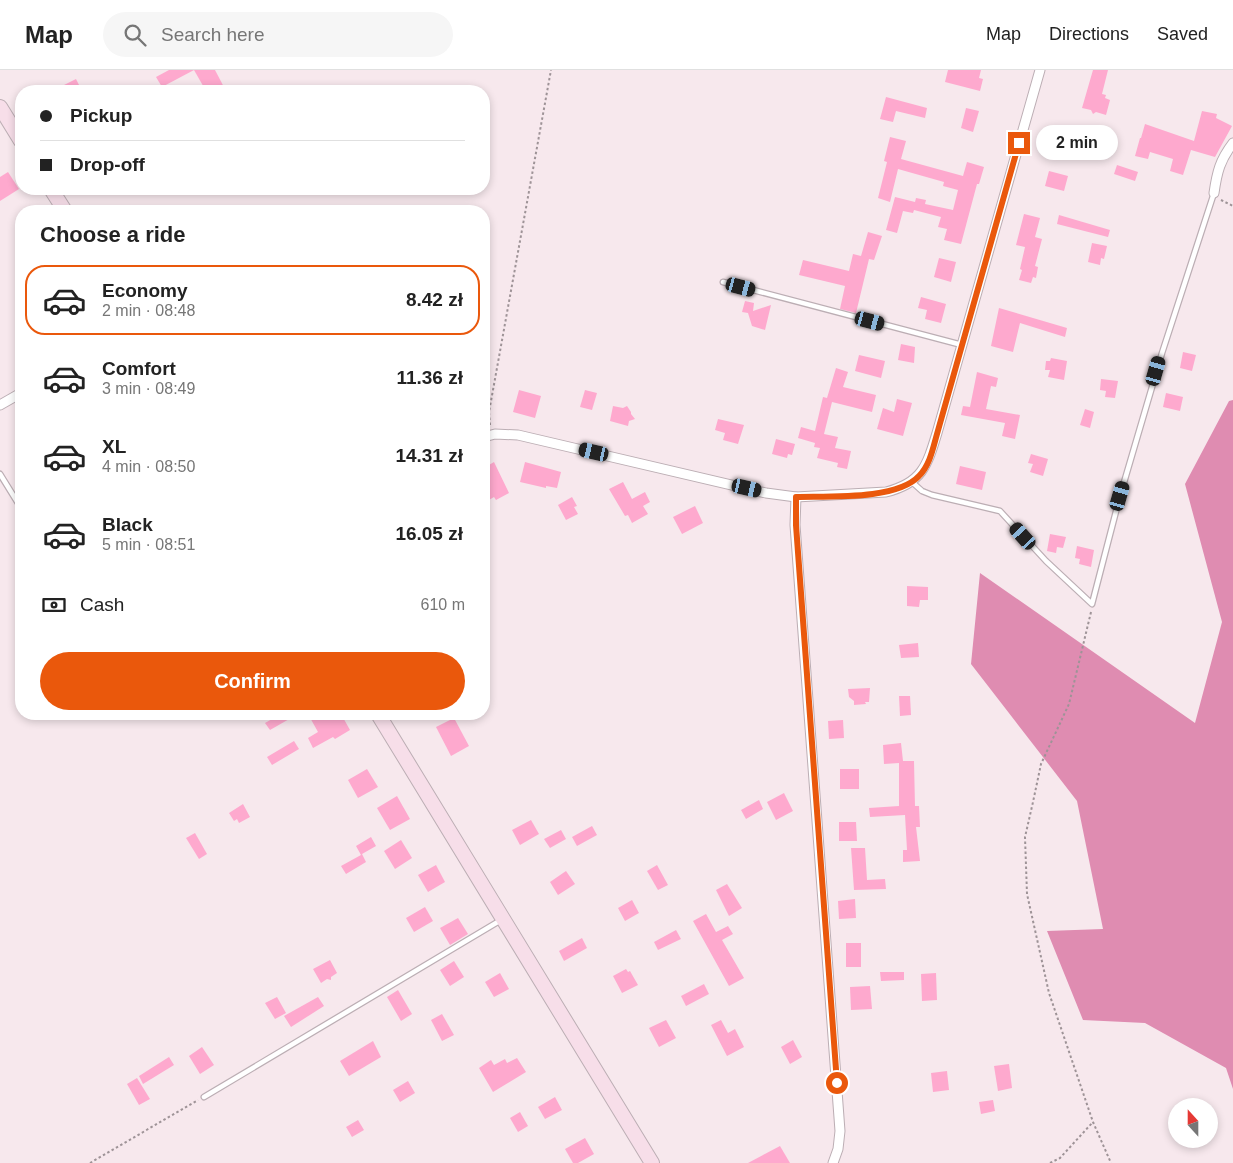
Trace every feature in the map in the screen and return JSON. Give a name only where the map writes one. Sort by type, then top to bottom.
[{"type":"street","points":[[490,436],[518,434],[766,493],[796,497],[886,492],[898,489],[912,482],[920,474],[928,461],[1040,70]]},
{"type":"street","points":[[0,107],[15,131]]},
{"type":"street","points":[[1214,193],[1217,173],[1223,156],[1233,143]]},
{"type":"street","points":[[0,405],[15,396]]},
{"type":"street","points":[[796,497],[796,535],[840,1122],[838,1149],[833,1163]]},
{"type":"street","points":[[382,720],[652,1163]]},
{"type":"lane","points":[[912,482],[922,491],[932,495],[1000,511],[1046,561],[1092,604],[1120,496],[1162,353],[1214,193]]},
{"type":"lane","points":[[723,282],[962,345]]},
{"type":"lane","points":[[0,474],[15,498]]},
{"type":"lane","points":[[204,1096],[503,919]]},
{"type":"path","points":[[490,406],[551,70]]},
{"type":"path","points":[[1214,193],[1224,202],[1233,206]]},
{"type":"path","points":[[1092,604],[1070,704],[1041,764],[1025,837],[1027,894],[1048,993],[1093,1122],[1111,1163]]},
{"type":"path","points":[[90,1163],[204,1096]]},
{"type":"path","points":[[1050,1163],[1060,1158],[1093,1122]]},
{"type":"shaded area","points":[[1233,400],[1233,1089],[1226,1068],[1145,1023],[1083,1020],[1047,931],[1103,929],[1077,801],[971,664],[980,573],[1195,723],[1222,622],[1185,484],[1229,401]]},
{"type":"building","points":[[169,70],[194,70],[166,85],[161,85],[156,77]]},
{"type":"building","points":[[194,70],[215,70],[223,85],[203,85]]},
{"type":"building","points":[[948,70],[981,70],[979,78],[983,79],[980,91],[945,82]]},
{"type":"building","points":[[1093,70],[1108,70],[1102,94],[1106,95],[1105,98],[1110,100],[1106,115],[1096,112],[1093,114],[1091,110],[1082,108]]},
{"type":"building","points":[[76,79],[79,85],[64,85]]},
{"type":"building","points":[[886,97],[927,108],[925,118],[896,111],[893,122],[880,119]]},
{"type":"building","points":[[966,108],[979,111],[973,132],[961,128]]},
{"type":"building","points":[[1202,111],[1217,114],[1216,118],[1232,126],[1215,157],[1191,150],[1183,175],[1170,171],[1173,159],[1150,152],[1148,159],[1135,156],[1145,124],[1194,141]]},
{"type":"building","points":[[1059,129],[1076,132],[1071,153],[1055,149]]},
{"type":"building","points":[[890,137],[906,141],[901,159],[963,176],[967,162],[984,167],[979,184],[977,184],[961,244],[944,240],[947,229],[938,227],[941,217],[914,210],[913,213],[903,211],[897,233],[886,230],[895,197],[915,202],[916,198],[926,200],[925,204],[953,210],[958,190],[943,186],[944,182],[898,169],[890,202],[878,198],[887,162],[884,161]]},
{"type":"building","points":[[1117,165],[1138,172],[1135,181],[1114,174]]},
{"type":"building","points":[[1049,171],[1068,176],[1064,191],[1045,186]]},
{"type":"building","points":[[8,172],[15,183],[15,192],[0,201],[0,177]]},
{"type":"building","points":[[1024,214],[1040,218],[1035,237],[1042,239],[1035,266],[1038,267],[1036,278],[1033,277],[1031,283],[1019,280],[1025,247],[1016,245]]},
{"type":"building","points":[[1059,215],[1110,230],[1108,237],[1057,224]]},
{"type":"building","points":[[868,232],[882,236],[874,260],[869,259],[856,313],[840,309],[845,286],[799,275],[803,260],[849,271],[853,254],[861,256]]},
{"type":"building","points":[[1092,243],[1107,246],[1104,259],[1101,258],[1100,265],[1088,262]]},
{"type":"building","points":[[939,258],[956,262],[951,282],[934,277]]},
{"type":"building","points":[[921,297],[946,304],[941,323],[925,319],[927,310],[918,308]]},
{"type":"building","points":[[745,301],[754,303],[753,311],[771,305],[765,330],[752,326],[748,313],[742,312]]},
{"type":"building","points":[[999,308],[1067,328],[1065,337],[1020,323],[1013,352],[991,346]]},
{"type":"building","points":[[901,344],[915,347],[914,363],[898,360]]},
{"type":"building","points":[[1183,352],[1196,355],[1192,371],[1180,368]]},
{"type":"building","points":[[859,355],[885,361],[881,378],[855,371]]},
{"type":"building","points":[[1051,358],[1067,361],[1064,380],[1048,377],[1050,370],[1045,370],[1046,361],[1050,361]]},
{"type":"building","points":[[836,368],[848,372],[843,387],[876,395],[872,412],[832,402],[824,434],[838,437],[835,448],[851,451],[847,469],[837,467],[838,463],[817,458],[820,448],[814,447],[815,443],[798,438],[801,427],[815,431],[823,397],[827,398]]},
{"type":"building","points":[[977,372],[998,378],[996,387],[991,386],[986,409],[1020,415],[1015,439],[1002,436],[1005,423],[961,415],[963,406],[970,407]]},
{"type":"building","points":[[1101,379],[1118,381],[1115,398],[1105,397],[1106,391],[1100,390]]},
{"type":"building","points":[[519,390],[541,396],[535,418],[513,412]]},
{"type":"building","points":[[585,390],[597,393],[592,410],[580,407]]},
{"type":"building","points":[[1166,393],[1183,397],[1180,411],[1163,407]]},
{"type":"building","points":[[897,399],[912,403],[903,436],[877,429],[883,408],[894,412]]},
{"type":"building","points":[[613,406],[623,408],[627,406],[635,419],[629,421],[628,426],[610,421]]},
{"type":"building","points":[[1085,409],[1094,412],[1090,428],[1080,425]]},
{"type":"building","points":[[718,419],[744,425],[738,444],[723,440],[725,433],[715,430]]},
{"type":"building","points":[[776,439],[795,444],[792,455],[788,454],[787,458],[772,454]]},
{"type":"building","points":[[1031,454],[1048,459],[1043,476],[1030,472],[1033,464],[1028,463]]},
{"type":"building","points":[[494,462],[509,493],[496,500],[494,497],[490,499],[490,464]]},
{"type":"building","points":[[525,462],[561,472],[557,488],[546,486],[546,488],[520,482]]},
{"type":"building","points":[[960,466],[986,472],[982,490],[956,484]]},
{"type":"building","points":[[623,482],[632,499],[645,492],[650,502],[643,506],[648,514],[632,523],[628,515],[625,516],[609,489]]},
{"type":"building","points":[[572,497],[577,506],[574,507],[578,514],[566,520],[558,505]]},
{"type":"building","points":[[695,506],[703,523],[682,534],[673,517]]},
{"type":"building","points":[[1050,534],[1066,537],[1063,548],[1057,547],[1056,553],[1047,551]]},
{"type":"building","points":[[1077,546],[1094,550],[1091,567],[1079,564],[1080,559],[1075,558]]},
{"type":"building","points":[[907,586],[928,587],[928,600],[920,600],[919,607],[907,606]]},
{"type":"building","points":[[918,643],[919,657],[901,658],[899,645]]},
{"type":"building","points":[[870,688],[869,702],[854,705],[854,701],[849,697],[848,689]]},
{"type":"building","points":[[899,696],[910,696],[911,715],[900,716]]},
{"type":"building","points":[[270,720],[288,720],[270,730],[265,723]]},
{"type":"building","points":[[311,720],[344,720],[350,730],[335,739],[333,737],[313,748],[308,738],[318,732]]},
{"type":"building","points":[[450,720],[455,720],[469,746],[451,756],[436,727]]},
{"type":"building","points":[[843,720],[844,738],[829,739],[828,721]]},
{"type":"building","points":[[294,741],[299,749],[272,765],[267,757]]},
{"type":"building","points":[[901,743],[903,761],[914,761],[915,806],[919,806],[920,827],[916,827],[920,861],[903,862],[903,850],[907,850],[905,815],[870,817],[869,808],[899,806],[899,763],[884,764],[883,745]]},
{"type":"building","points":[[367,769],[378,787],[358,798],[348,780]]},
{"type":"building","points":[[840,769],[859,769],[859,789],[840,789]]},
{"type":"building","points":[[784,793],[793,811],[776,820],[767,802]]},
{"type":"building","points":[[397,796],[410,819],[390,830],[377,808]]},
{"type":"building","points":[[759,800],[763,809],[746,819],[741,810]]},
{"type":"building","points":[[243,804],[250,817],[239,823],[237,819],[234,821],[229,813]]},
{"type":"building","points":[[531,820],[539,834],[520,845],[512,830]]},
{"type":"building","points":[[839,822],[856,822],[857,841],[839,841]]},
{"type":"building","points":[[592,826],[597,835],[577,846],[572,837]]},
{"type":"building","points":[[561,830],[566,839],[550,848],[544,839]]},
{"type":"building","points":[[195,833],[207,854],[199,859],[186,838]]},
{"type":"building","points":[[371,837],[376,846],[362,854],[366,862],[346,874],[341,866],[361,855],[356,846]]},
{"type":"building","points":[[401,840],[412,858],[395,869],[384,851]]},
{"type":"building","points":[[851,848],[865,848],[867,880],[885,879],[886,889],[854,890]]},
{"type":"building","points":[[436,865],[445,882],[428,892],[418,875]]},
{"type":"building","points":[[657,865],[668,885],[658,890],[647,871]]},
{"type":"building","points":[[566,871],[575,884],[558,895],[550,882]]},
{"type":"building","points":[[727,884],[742,908],[729,916],[716,890]]},
{"type":"building","points":[[855,899],[856,918],[839,919],[838,901]]},
{"type":"building","points":[[632,900],[639,913],[625,921],[618,908]]},
{"type":"building","points":[[425,907],[433,921],[414,932],[406,918]]},
{"type":"building","points":[[706,914],[716,932],[728,926],[733,934],[722,940],[744,978],[729,986],[693,921]]},
{"type":"building","points":[[458,918],[468,934],[450,945],[440,928]]},
{"type":"building","points":[[676,930],[681,939],[658,950],[654,942]]},
{"type":"building","points":[[582,938],[587,948],[564,961],[559,951]]},
{"type":"building","points":[[846,943],[861,943],[861,967],[846,967]]},
{"type":"building","points":[[330,960],[337,973],[331,977],[331,980],[327,979],[321,983],[313,969]]},
{"type":"building","points":[[454,961],[464,977],[450,986],[440,970]]},
{"type":"building","points":[[626,969],[628,972],[630,971],[638,985],[622,993],[613,976]]},
{"type":"building","points":[[880,972],[904,972],[904,980],[881,981]]},
{"type":"building","points":[[500,973],[509,989],[494,997],[485,982]]},
{"type":"building","points":[[936,973],[937,1000],[922,1001],[921,974]]},
{"type":"building","points":[[704,984],[709,994],[686,1006],[681,996]]},
{"type":"building","points":[[870,986],[872,1009],[851,1010],[850,987]]},
{"type":"building","points":[[398,990],[412,1014],[401,1021],[387,997]]},
{"type":"building","points":[[277,997],[286,1013],[275,1019],[265,1003]]},
{"type":"building","points":[[318,997],[324,1006],[291,1027],[284,1016]]},
{"type":"building","points":[[442,1014],[454,1035],[442,1041],[431,1020]]},
{"type":"building","points":[[666,1020],[676,1038],[659,1047],[649,1028]]},
{"type":"building","points":[[721,1020],[728,1033],[735,1029],[744,1047],[727,1056],[711,1025]]},
{"type":"building","points":[[793,1040],[802,1057],[790,1064],[781,1047]]},
{"type":"building","points":[[373,1041],[381,1057],[349,1076],[340,1061]]},
{"type":"building","points":[[202,1047],[214,1065],[200,1074],[189,1056]]},
{"type":"building","points":[[169,1057],[174,1065],[143,1084],[139,1076]]},
{"type":"building","points":[[517,1058],[526,1072],[493,1092],[479,1068],[491,1060],[494,1065],[505,1059],[507,1063]]},
{"type":"building","points":[[1009,1064],[1012,1088],[998,1091],[994,1066]]},
{"type":"building","points":[[947,1071],[949,1090],[933,1092],[931,1073]]},
{"type":"building","points":[[137,1078],[150,1099],[139,1105],[127,1084]]},
{"type":"building","points":[[408,1081],[415,1093],[400,1102],[393,1090]]},
{"type":"building","points":[[555,1097],[562,1110],[545,1119],[538,1107]]},
{"type":"building","points":[[993,1100],[995,1111],[981,1114],[979,1102]]},
{"type":"building","points":[[520,1112],[528,1126],[518,1132],[510,1118]]},
{"type":"building","points":[[358,1120],[364,1130],[352,1137],[346,1127]]},
{"type":"building","points":[[585,1138],[594,1154],[578,1163],[573,1163],[565,1149]]},
{"type":"building","points":[[780,1146],[790,1163],[748,1163]]},
{"type":"route","points":[[837,1083],[796,525],[796,497],[824,497],[886,492],[906,486],[920,474],[928,461],[937,434],[1019,143]]}]
